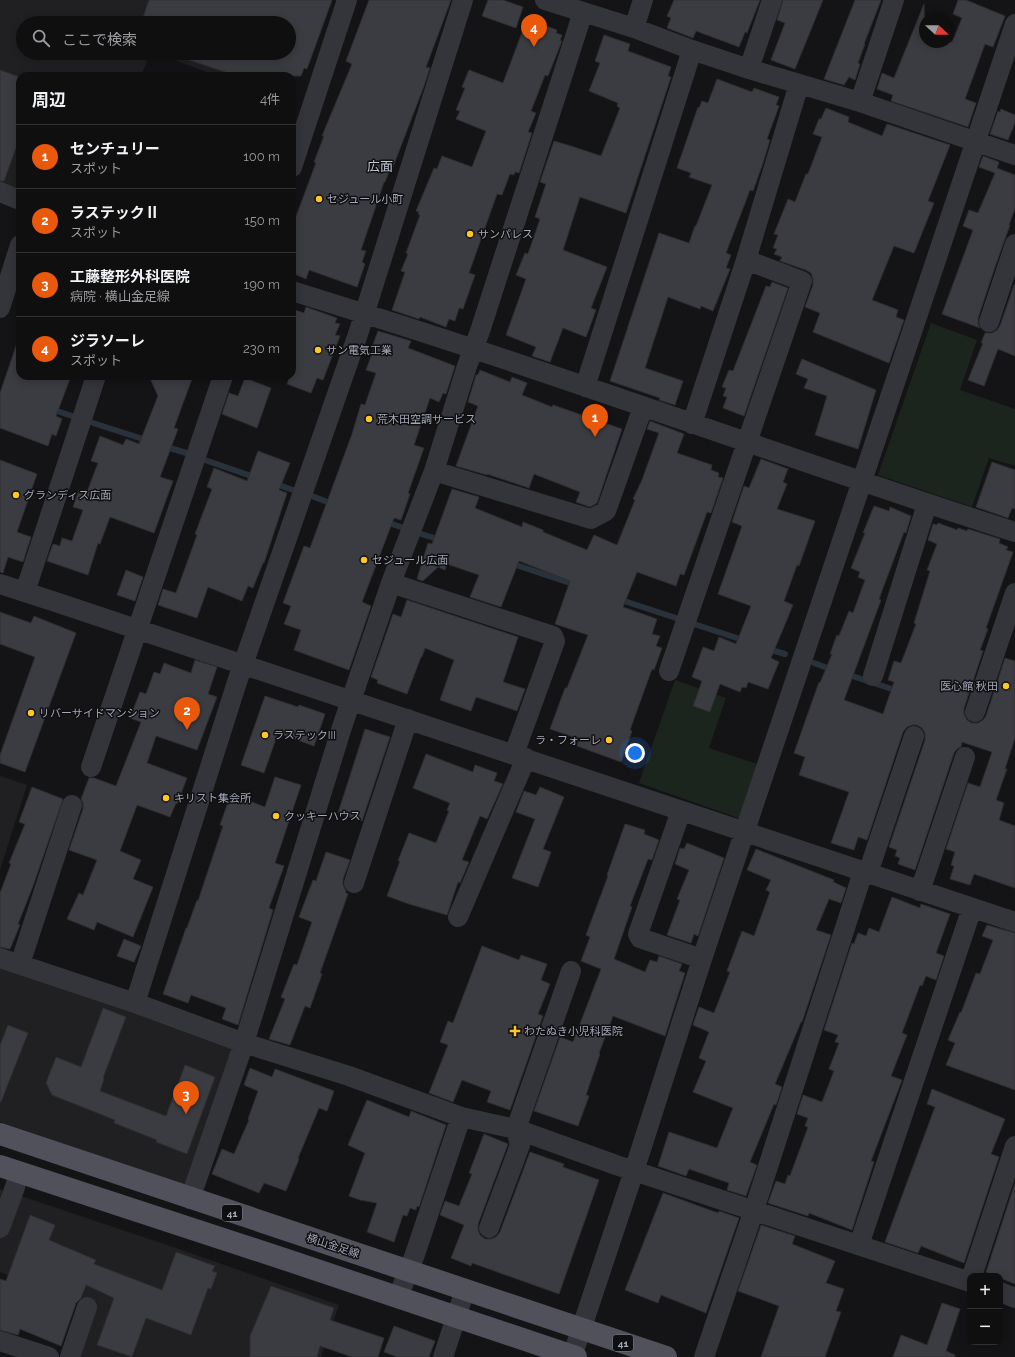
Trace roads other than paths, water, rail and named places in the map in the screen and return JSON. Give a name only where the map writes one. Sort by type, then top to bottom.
[{"type":"main road","name":"横山金足線","points":[[0,1134],[408,1272],[666,1357]]},
{"type":"main road","points":[[9,1169],[398,1297],[573,1357]]},
{"type":"street","points":[[296,155],[347,0]]},
{"type":"street","points":[[135,1003],[242,664],[354,346],[463,0]]},
{"type":"street","points":[[545,0],[634,28],[692,50],[749,69],[860,102],[1015,155]]},
{"type":"street","points":[[634,28],[643,0]]},
{"type":"street","points":[[749,69],[772,0]]},
{"type":"street","points":[[860,102],[894,0]]},
{"type":"street","points":[[190,1199],[198,1180],[244,1043],[352,700],[391,582],[434,471],[583,12]]},
{"type":"street","points":[[573,1357],[744,832],[862,482],[974,142],[1015,24]]},
{"type":"street","points":[[585,387],[692,50]]},
{"type":"street","points":[[692,424],[746,260],[799,84]]},
{"type":"street","points":[[0,192],[16,198]]},
{"type":"street","points":[[989,322],[1015,244]]},
{"type":"street","points":[[0,308],[16,258]]},
{"type":"street","points":[[669,671],[802,281],[746,260]]},
{"type":"street","points":[[296,292],[473,349],[747,444],[1015,532]]},
{"type":"street","points":[[25,592],[95,380]]},
{"type":"street","points":[[91,768],[222,380]]},
{"type":"street","points":[[434,471],[591,520],[606,511],[643,407]]},
{"type":"street","points":[[873,676],[927,504]]},
{"type":"street","points":[[391,582],[553,636],[555,641],[520,756],[458,917]]},
{"type":"street","points":[[0,584],[1015,922]]},
{"type":"street","points":[[975,712],[1015,593]]},
{"type":"street","points":[[354,883],[408,719]]},
{"type":"street","points":[[704,1357],[865,872],[914,736]]},
{"type":"street","points":[[920,890],[965,757]]},
{"type":"street","points":[[20,964],[72,805]]},
{"type":"street","points":[[680,811],[638,934],[640,938],[702,959]]},
{"type":"street","points":[[859,1245],[972,908]]},
{"type":"street","points":[[0,958],[135,1003],[244,1043],[349,1076],[461,1117],[516,1129],[634,1171],[967,1281]]},
{"type":"street","points":[[489,1228],[520,1146],[516,1129],[571,971]]},
{"type":"street","points":[[398,1297],[461,1117]]},
{"type":"street","points":[[973,1273],[1015,1146]]},
{"type":"street","points":[[0,1228],[15,1187],[9,1169]]},
{"type":"street","points":[[443,1357],[465,1290]]},
{"type":"street","points":[[1003,1293],[1015,1298]]},
{"type":"street","points":[[70,1357],[87,1307]]},
{"type":"street","points":[[0,1341],[49,1357]]},
{"type":"waterway","points":[[51,409],[72,416]]},
{"type":"waterway","points":[[93,423],[149,441]]},
{"type":"waterway","points":[[163,446],[190,454]]},
{"type":"waterway","points":[[202,459],[257,478]]},
{"type":"waterway","points":[[273,483],[293,490]]},
{"type":"waterway","points":[[309,495],[333,504]]},
{"type":"waterway","points":[[386,522],[401,527]]},
{"type":"waterway","points":[[421,534],[441,540]]},
{"type":"waterway","points":[[510,563],[576,585]]},
{"type":"waterway","points":[[618,599],[676,618]]},
{"type":"waterway","points":[[691,623],[746,641]]},
{"type":"waterway","points":[[768,649],[785,654]]},
{"type":"waterway","points":[[814,663],[833,670]]},
{"type":"waterway","points":[[846,674],[898,691]]},
{"type":"place","name":"ジラソーレ","points":[[534,47]]},
{"type":"place","name":"セジュール小町","points":[[319,199]]},
{"type":"place","name":"サンパレス","points":[[470,234]]},
{"type":"place","name":"サン電気工業","points":[[318,350]]},
{"type":"place","name":"荒木田空調サービス","points":[[369,419]]},
{"type":"place","name":"センチュリー","points":[[595,437]]},
{"type":"place","name":"グランディス広面","points":[[16,495]]},
{"type":"place","name":"セジュール広面","points":[[364,560]]},
{"type":"place","name":"医心館 秋田","points":[[1006,686]]},
{"type":"place","name":"リバーサイドマンション","points":[[31,713]]},
{"type":"place","name":"ラステックⅡ","points":[[187,730]]},
{"type":"place","name":"ラステックIII","points":[[265,735]]},
{"type":"place","name":"ラ・フォーレ","points":[[609,740]]},
{"type":"place","name":"キリスト集会所","points":[[166,798]]},
{"type":"place","name":"クッキーハウス","points":[[276,816]]},
{"type":"place","name":"わたぬき小児科医院","points":[[515,1031]]},
{"type":"place","name":"工藤整形外科医院","points":[[186,1114]]},
{"type":"district","name":"広面","points":[[380,166]]}]
